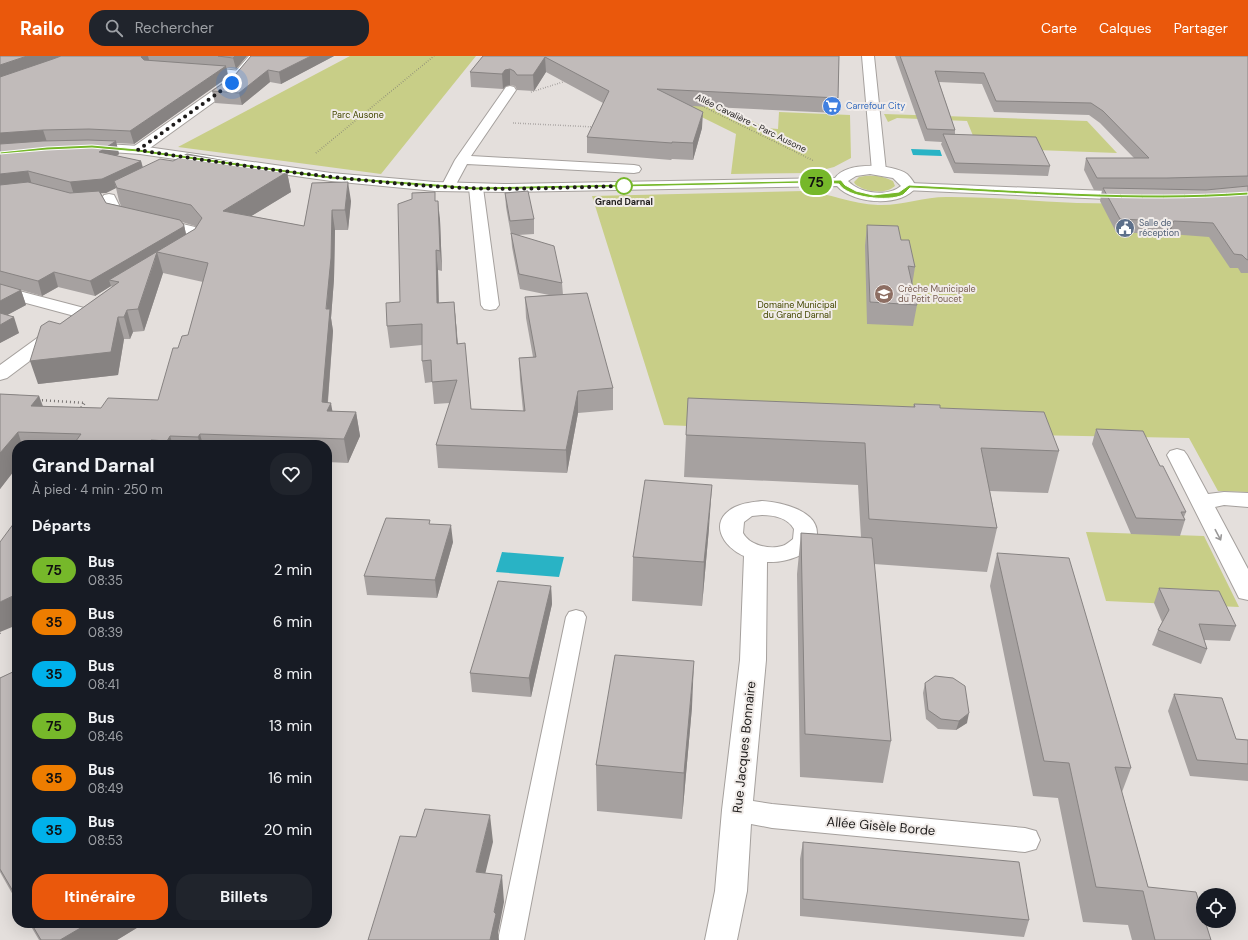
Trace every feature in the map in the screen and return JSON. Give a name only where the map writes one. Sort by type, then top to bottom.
[{"type":"street","points":[[138,150],[232,83],[255,56]]},
{"type":"street","points":[[868,56],[879,171]]},
{"type":"street","points":[[448,187],[462,160],[510,90]]},
{"type":"street","points":[[77,147],[138,150],[330,178],[448,187],[476,188],[841,182]]},
{"type":"street","points":[[595,167],[601,154]]},
{"type":"street","points":[[171,167],[188,158]]},
{"type":"street","points":[[462,160],[634,169]]},
{"type":"street","points":[[841,182],[846,175],[852,172],[879,171],[889,172],[904,179],[909,186]]},
{"type":"street","points":[[841,182],[843,186],[855,193],[873,196],[893,196],[901,194],[909,186],[1148,196]]},
{"type":"street","points":[[476,188],[490,305]]},
{"type":"street","points":[[109,196],[115,212],[189,230],[197,238],[193,245],[167,261]]},
{"type":"street","points":[[0,291],[89,309],[0,374]]},
{"type":"street","points":[[1177,455],[1202,506],[1248,592]]},
{"type":"street","points":[[1202,506],[1207,500],[1218,498],[1248,500]]},
{"type":"street","name":"Rue Jacques Bonnaire","points":[[721,940],[731,891],[737,810],[753,660],[756,552]]},
{"type":"street","name":"Allée Gisèle Borde","points":[[737,810],[772,816],[1025,840]]},
{"type":"lane","points":[[192,68],[240,74]]},
{"type":"lane","points":[[511,940],[576,617]]},
{"type":"path","points":[[321,155],[314,153],[434,56]]},
{"type":"path","name":"Allée Cavalière - Parc Ausone","points":[[700,105],[814,161]]},
{"type":"path","points":[[511,122],[600,128]]},
{"type":"path","points":[[34,400],[85,402],[75,415]]},
{"type":"green space","name":"Parc Ausone","points":[[350,56],[476,56],[381,174],[178,147]]},
{"type":"green space","points":[[684,88],[766,128],[778,129],[779,112],[850,115],[851,158],[834,167],[811,173],[731,174],[736,134],[657,95]]},
{"type":"green space","points":[[884,114],[1087,121],[1117,153],[978,148],[967,121],[897,118],[888,122]]},
{"type":"green space","points":[[865,176],[886,178],[893,181],[895,186],[886,191],[869,191],[859,187],[854,182],[859,177]]},
{"type":"green space","name":"Domaine Municipal du Grand Darnal","points":[[804,191],[859,203],[878,205],[896,204],[941,197],[998,198],[1077,203],[1211,204],[1248,264],[1248,492],[1218,491],[1189,438],[811,431],[664,425],[592,196]]},
{"type":"green space","points":[[1086,532],[1204,536],[1239,607],[1106,601]]},
{"type":"water","points":[[911,149],[940,150],[942,156],[913,155]]},
{"type":"water","points":[[502,552],[564,557],[559,577],[496,572]]},
{"type":"building","points":[[0,56],[27,56],[0,65]]},
{"type":"building","points":[[61,56],[142,56],[141,57],[144,60],[226,66],[130,131],[89,129],[0,133],[0,77]]},
{"type":"building","points":[[218,56],[235,56],[233,58]]},
{"type":"building","points":[[251,56],[311,56],[279,72],[268,70],[239,93],[212,91],[235,75]]},
{"type":"building","points":[[483,56],[839,56],[838,98],[657,89],[703,112],[693,143],[587,137],[609,91],[545,57],[533,75],[517,75],[510,69],[505,70],[502,74],[470,72]]},
{"type":"building","points":[[900,56],[1248,56],[1248,176],[1097,178],[1086,158],[1149,158],[1103,111],[1091,103],[996,101],[984,73],[935,71],[955,130],[927,129]]},
{"type":"building","points":[[943,134],[1036,137],[1050,166],[955,163]]},
{"type":"building","points":[[88,140],[116,141],[99,152],[141,161],[102,179],[70,182],[28,171],[0,174],[0,144]]},
{"type":"building","points":[[187,154],[287,172],[223,211],[304,226],[312,183],[348,182],[345,210],[332,210],[331,258],[326,309],[330,309],[322,402],[331,403],[327,411],[356,412],[344,439],[200,434],[198,437],[170,436],[168,440],[77,440],[81,434],[18,432],[0,453],[0,394],[39,396],[31,406],[101,408],[108,398],[158,400],[173,348],[178,348],[182,336],[188,335],[208,263],[157,252],[138,309],[127,310],[124,317],[118,317],[111,352],[30,361],[41,326],[49,321],[60,324],[119,282],[109,280],[195,229],[202,218],[191,205],[117,188],[114,181],[160,159],[173,161]]},
{"type":"building","points":[[28,182],[70,193],[99,191],[106,203],[180,220],[184,225],[183,227],[90,281],[54,272],[38,281],[0,271],[0,185]]},
{"type":"building","points":[[1248,186],[1248,260],[1242,255],[1234,254],[1213,223],[1174,221],[1171,223],[1147,222],[1140,220],[1120,219],[1103,188],[1206,190]]},
{"type":"building","points":[[528,191],[534,219],[510,221],[505,193]]},
{"type":"building","points":[[435,192],[435,201],[438,201],[440,251],[436,250],[437,303],[454,302],[457,344],[465,343],[471,409],[525,411],[519,358],[536,357],[525,297],[587,293],[613,388],[578,391],[566,450],[436,445],[457,380],[432,382],[431,360],[422,361],[422,324],[387,326],[386,303],[400,302],[398,204],[412,199],[412,193]]},
{"type":"building","points":[[867,225],[898,226],[901,240],[909,240],[915,267],[908,266],[917,305],[870,302]]},
{"type":"building","points":[[511,233],[554,246],[562,283],[519,274]]},
{"type":"building","points":[[0,284],[21,290],[0,301]]},
{"type":"building","points":[[0,313],[14,317],[0,325]]},
{"type":"building","points":[[688,398],[915,407],[914,404],[940,405],[940,408],[1044,412],[1059,451],[981,448],[997,528],[869,519],[865,443],[686,435]]},
{"type":"building","points":[[1096,429],[1143,431],[1160,466],[1163,466],[1186,512],[1181,512],[1185,520],[1136,518]]},
{"type":"building","points":[[645,480],[712,485],[704,562],[633,557]]},
{"type":"building","points":[[386,518],[430,520],[429,524],[451,525],[435,580],[364,576]]},
{"type":"building","points":[[12,526],[12,596],[0,602],[0,542]]},
{"type":"building","points":[[801,533],[872,538],[891,741],[805,734]]},
{"type":"building","points":[[997,553],[1069,558],[1131,768],[1115,767],[1148,887],[1196,892],[1196,928],[1207,928],[1211,940],[1155,940],[1143,891],[1096,887],[1069,763],[1044,761]]},
{"type":"building","points":[[498,581],[551,586],[529,678],[470,673]]},
{"type":"building","points":[[1159,588],[1219,591],[1236,626],[1199,624],[1207,649],[1158,630],[1169,610]]},
{"type":"building","points":[[615,655],[694,661],[684,773],[596,765]]},
{"type":"building","points":[[12,672],[12,889],[0,869],[0,678]]},
{"type":"building","points":[[935,676],[953,678],[965,686],[969,713],[959,721],[941,719],[928,710],[925,683]]},
{"type":"building","points":[[1174,694],[1222,698],[1236,739],[1248,740],[1248,764],[1197,760]]},
{"type":"building","points":[[425,809],[490,815],[476,872],[502,875],[490,940],[368,940],[400,836],[416,837]]},
{"type":"building","points":[[803,842],[1019,862],[1029,920],[803,899]]},
{"type":"building","points":[[34,928],[80,928],[60,940],[41,940]]},
{"type":"bus line","name":"75","points":[[0,152],[47,148],[92,147],[138,150],[330,178],[476,188],[841,182],[843,186],[855,193],[873,196],[893,196],[901,194],[909,186],[1109,196],[1202,197],[1248,193]]},
{"type":"place","name":"Carrefour City","points":[[832,106]]},
{"type":"place","name":"Grand Darnal","points":[[624,186]]},
{"type":"place","name":"Salle de réception","points":[[1125,228]]},
{"type":"place","name":"Crèche Municipale du Petit Poucet","points":[[884,294]]},
{"type":"route","points":[[232,83],[138,150],[330,178],[448,187],[504,188],[627,186],[624,186]]}]
